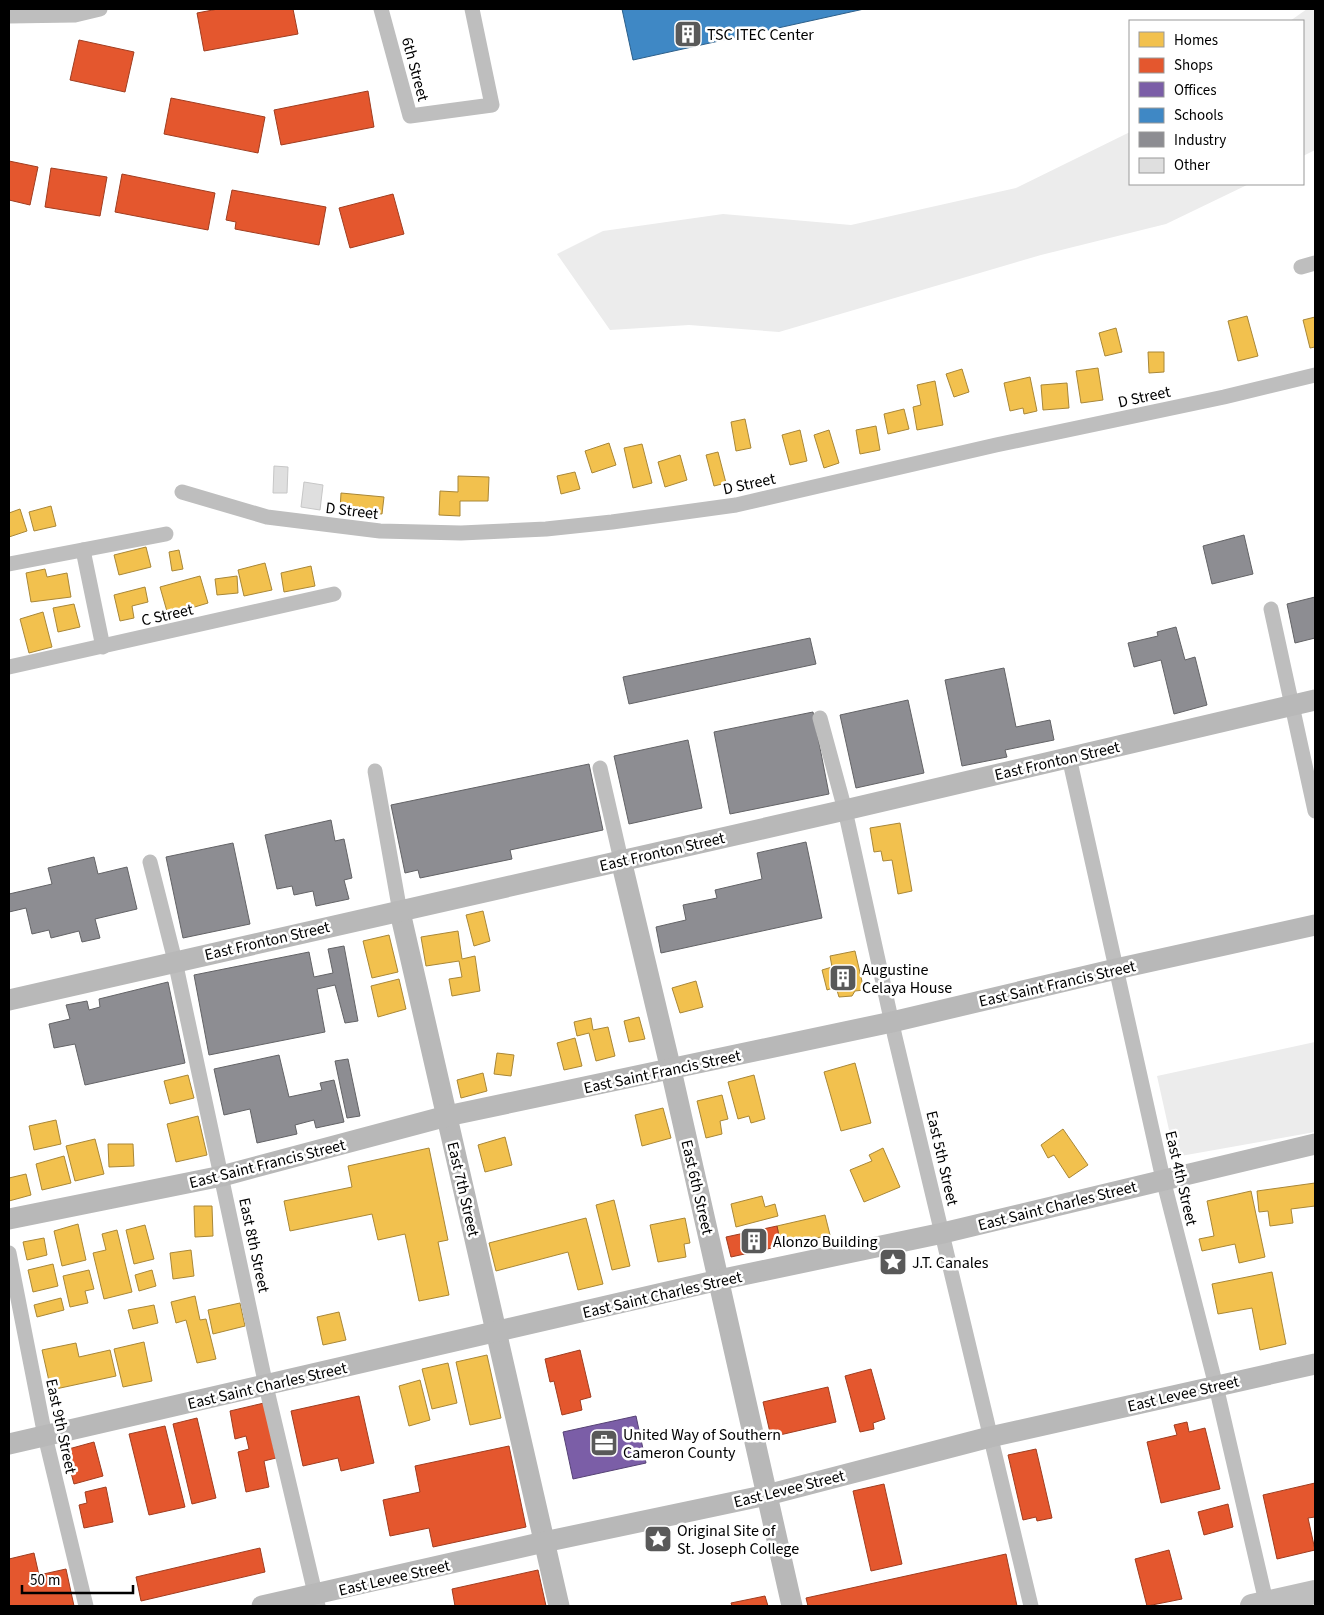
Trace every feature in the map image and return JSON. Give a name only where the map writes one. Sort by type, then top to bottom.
[{"type":"main road","points":[[1262,1605],[1315,1592]]},
{"type":"street","points":[[9,16],[75,14],[100,9]]},
{"type":"street","name":"6th Street","points":[[381,9],[410,116],[492,105],[472,9]]},
{"type":"street","name":"D Street","points":[[182,492],[267,517],[380,531],[461,533],[603,524],[736,505],[996,445],[1224,397],[1315,375]]},
{"type":"street","points":[[9,564],[166,534]]},
{"type":"street","points":[[84,550],[103,646]]},
{"type":"street","name":"C Street","points":[[9,667],[334,594]]},
{"type":"street","points":[[1271,609],[1315,811]]},
{"type":"street","name":"East Fronton Street","points":[[9,1000],[845,810],[1315,700]]},
{"type":"street","name":"East 5th Street","points":[[820,718],[845,810],[892,1022],[1031,1606]]},
{"type":"street","name":"East 4th Street","points":[[1069,757],[1163,1179],[1216,1386],[1262,1605]]},
{"type":"street","name":"East 6th Street","points":[[600,768],[671,1070],[792,1606]]},
{"type":"street","name":"East 7th Street","points":[[374,771],[400,912],[559,1606]]},
{"type":"street","name":"East 8th Street","points":[[150,862],[175,961],[266,1386],[317,1601]]},
{"type":"street","name":"East Saint Francis Street","points":[[9,1220],[222,1176],[447,1116],[892,1022],[1116,969],[1315,925]]},
{"type":"street","name":"East Saint Charles Street","points":[[9,1444],[496,1333],[718,1280],[943,1233],[1315,1144]]},
{"type":"street","name":"East 9th Street","points":[[9,1253],[45,1436],[86,1606]]},
{"type":"street","name":"East Levee Street","points":[[262,1606],[317,1601],[544,1542],[767,1495],[990,1437],[1315,1364]]},
{"type":"shaded area","points":[[1307,9],[1315,9],[1315,150],[1304,156],[1304,20],[1291,20]]},
{"type":"shaded area","points":[[1129,132],[1129,185],[1247,185],[1166,224],[1041,255],[779,332],[689,325],[610,330],[557,254],[603,231],[723,214],[851,225],[1016,188]]},
{"type":"shaded area","points":[[1315,1042],[1315,1132],[1175,1157],[1157,1076]]},
{"type":"building: Homes","points":[[1247,316],[1258,356],[1238,361],[1228,321]]},
{"type":"building: Homes","points":[[1315,317],[1315,347],[1310,348],[1303,320]]},
{"type":"building: Homes","points":[[1116,328],[1122,352],[1105,356],[1099,333]]},
{"type":"building: Homes","points":[[1148,352],[1164,352],[1164,372],[1149,373]]},
{"type":"building: Homes","points":[[1098,368],[1103,400],[1081,403],[1076,371]]},
{"type":"building: Homes","points":[[962,369],[969,392],[954,397],[946,374]]},
{"type":"building: Homes","points":[[1030,377],[1037,411],[1024,414],[1023,408],[1010,411],[1004,383]]},
{"type":"building: Homes","points":[[935,381],[943,425],[917,430],[913,407],[921,405],[917,385]]},
{"type":"building: Homes","points":[[1067,383],[1069,408],[1043,410],[1041,385]]},
{"type":"building: Homes","points":[[904,409],[909,429],[888,434],[884,414]]},
{"type":"building: Homes","points":[[745,419],[751,448],[736,451],[731,422]]},
{"type":"building: Homes","points":[[876,426],[880,450],[860,454],[856,430]]},
{"type":"building: Homes","points":[[800,430],[807,461],[790,465],[782,435]]},
{"type":"building: Homes","points":[[829,430],[839,463],[824,468],[814,435]]},
{"type":"building: Homes","points":[[609,443],[616,465],[592,473],[585,451]]},
{"type":"building: Homes","points":[[642,444],[652,483],[633,488],[624,448]]},
{"type":"building: Homes","points":[[718,452],[726,483],[714,486],[706,455]]},
{"type":"building: Homes","points":[[680,455],[687,480],[665,487],[658,462]]},
{"type":"building: Homes","points":[[575,472],[580,489],[561,494],[557,476]]},
{"type":"building: Homes","points":[[458,476],[489,477],[488,501],[460,501],[460,516],[439,515],[440,491],[458,492]]},
{"type":"building: Homes","points":[[341,493],[384,497],[382,514],[340,510]]},
{"type":"building: Homes","points":[[51,506],[56,526],[34,531],[29,512]]},
{"type":"building: Homes","points":[[20,509],[27,531],[9,537],[9,513]]},
{"type":"building: Homes","points":[[146,547],[151,567],[119,575],[114,555]]},
{"type":"building: Homes","points":[[179,550],[183,569],[172,571],[169,552]]},
{"type":"building: Homes","points":[[265,563],[272,590],[244,596],[238,570]]},
{"type":"building: Homes","points":[[311,566],[315,586],[284,592],[281,573]]},
{"type":"building: Homes","points":[[45,569],[47,577],[67,573],[71,597],[31,602],[26,573]]},
{"type":"building: Homes","points":[[200,576],[208,603],[168,615],[160,587]]},
{"type":"building: Homes","points":[[237,576],[238,593],[217,595],[215,579]]},
{"type":"building: Homes","points":[[145,587],[148,602],[132,606],[134,618],[120,621],[114,595]]},
{"type":"building: Homes","points":[[74,604],[80,627],[58,632],[53,608]]},
{"type":"building: Homes","points":[[43,612],[52,647],[29,653],[20,619]]},
{"type":"building: Homes","points":[[900,823],[912,891],[898,894],[892,860],[883,861],[881,851],[874,852],[870,828]]},
{"type":"building: Homes","points":[[483,911],[490,941],[474,946],[466,915]]},
{"type":"building: Homes","points":[[458,931],[462,959],[475,956],[480,991],[452,996],[449,979],[462,977],[459,961],[426,966],[421,937]]},
{"type":"building: Homes","points":[[389,935],[398,972],[372,978],[363,941]]},
{"type":"building: Homes","name":"Augustine Celaya House","points":[[855,951],[864,990],[855,991],[852,996],[839,997],[836,987],[827,990],[822,970],[832,967],[830,956]]},
{"type":"building: Homes","points":[[399,979],[406,1009],[378,1017],[371,986]]},
{"type":"building: Homes","points":[[696,981],[703,1007],[680,1013],[672,988]]},
{"type":"building: Homes","points":[[639,1017],[645,1039],[629,1042],[624,1021]]},
{"type":"building: Homes","points":[[591,1018],[593,1030],[608,1027],[615,1056],[596,1061],[589,1033],[577,1036],[574,1022]]},
{"type":"building: Homes","points":[[575,1038],[582,1066],[564,1070],[557,1043]]},
{"type":"building: Homes","points":[[497,1053],[514,1055],[511,1076],[494,1074]]},
{"type":"building: Homes","points":[[855,1063],[871,1123],[841,1131],[824,1072]]},
{"type":"building: Homes","points":[[483,1073],[487,1091],[461,1098],[457,1080]]},
{"type":"building: Homes","points":[[188,1075],[194,1098],[170,1104],[164,1081]]},
{"type":"building: Homes","points":[[754,1075],[765,1119],[751,1123],[749,1116],[738,1119],[728,1082]]},
{"type":"building: Homes","points":[[722,1095],[728,1119],[720,1121],[722,1134],[706,1138],[697,1101]]},
{"type":"building: Homes","points":[[663,1108],[671,1138],[642,1146],[635,1115]]},
{"type":"building: Homes","points":[[198,1116],[207,1155],[176,1162],[167,1124]]},
{"type":"building: Homes","points":[[56,1120],[61,1144],[34,1150],[29,1126]]},
{"type":"building: Homes","points":[[1063,1129],[1088,1165],[1069,1178],[1054,1155],[1048,1158],[1041,1145]]},
{"type":"building: Homes","points":[[505,1137],[512,1165],[485,1172],[478,1145]]},
{"type":"building: Homes","points":[[95,1139],[104,1174],[75,1181],[66,1146]]},
{"type":"building: Homes","points":[[108,1144],[133,1144],[134,1166],[109,1167]]},
{"type":"building: Homes","points":[[429,1148],[448,1240],[438,1242],[449,1295],[419,1301],[405,1234],[378,1240],[372,1214],[290,1231],[284,1201],[352,1187],[348,1166]]},
{"type":"building: Homes","points":[[883,1148],[900,1187],[864,1202],[850,1170],[872,1161],[869,1155]]},
{"type":"building: Homes","points":[[64,1156],[71,1183],[42,1190],[36,1164]]},
{"type":"building: Homes","points":[[26,1174],[31,1195],[9,1201],[9,1178]]},
{"type":"building: Homes","points":[[1315,1183],[1315,1206],[1291,1209],[1293,1223],[1270,1226],[1268,1211],[1259,1212],[1257,1191]]},
{"type":"building: Homes","points":[[1251,1191],[1265,1257],[1239,1263],[1235,1244],[1202,1251],[1199,1239],[1214,1236],[1207,1201]]},
{"type":"building: Homes","points":[[762,1196],[765,1207],[775,1204],[778,1216],[736,1227],[731,1204]]},
{"type":"building: Homes","points":[[614,1200],[630,1266],[612,1270],[596,1205]]},
{"type":"building: Homes","points":[[194,1206],[212,1206],[213,1236],[195,1237]]},
{"type":"building: Homes","points":[[825,1215],[830,1235],[781,1246],[777,1226]]},
{"type":"building: Homes","points":[[586,1218],[603,1284],[578,1290],[568,1252],[496,1271],[489,1243]]},
{"type":"building: Homes","points":[[685,1218],[690,1243],[684,1244],[686,1257],[658,1262],[650,1225]]},
{"type":"building: Homes","points":[[78,1224],[86,1260],[62,1266],[54,1231]]},
{"type":"building: Homes","points":[[145,1225],[154,1259],[134,1264],[126,1230]]},
{"type":"building: Homes","points":[[117,1230],[132,1292],[104,1299],[93,1253],[106,1250],[102,1234]]},
{"type":"building: Homes","points":[[44,1238],[47,1255],[27,1260],[23,1242]]},
{"type":"building: Homes","points":[[191,1250],[194,1276],[173,1279],[170,1253]]},
{"type":"building: Homes","points":[[53,1264],[58,1286],[33,1292],[28,1270]]},
{"type":"building: Homes","points":[[89,1270],[94,1289],[85,1291],[88,1303],[70,1307],[63,1276]]},
{"type":"building: Homes","points":[[152,1270],[156,1286],[139,1291],[135,1275]]},
{"type":"building: Homes","points":[[1272,1272],[1286,1344],[1260,1350],[1252,1308],[1218,1314],[1212,1284]]},
{"type":"building: Homes","points":[[195,1296],[200,1320],[206,1319],[216,1359],[197,1363],[186,1320],[176,1323],[171,1302]]},
{"type":"building: Homes","points":[[61,1298],[64,1310],[37,1317],[34,1305]]},
{"type":"building: Homes","points":[[240,1303],[245,1326],[213,1334],[208,1310]]},
{"type":"building: Homes","points":[[154,1305],[158,1323],[133,1329],[128,1310]]},
{"type":"building: Homes","points":[[339,1312],[346,1340],[323,1345],[317,1317]]},
{"type":"building: Homes","points":[[144,1342],[152,1381],[123,1387],[114,1349]]},
{"type":"building: Homes","points":[[76,1343],[79,1357],[110,1350],[116,1376],[51,1390],[42,1350]]},
{"type":"building: Homes","points":[[487,1355],[501,1418],[470,1425],[456,1362]]},
{"type":"building: Homes","points":[[448,1363],[457,1403],[432,1409],[422,1369]]},
{"type":"building: Homes","points":[[420,1380],[430,1420],[409,1426],[399,1386]]},
{"type":"building: Shops","points":[[218,9],[293,9],[298,34],[204,51],[197,13]]},
{"type":"building: Shops","points":[[79,40],[134,52],[125,92],[70,80]]},
{"type":"building: Shops","points":[[368,91],[374,127],[281,145],[274,110]]},
{"type":"building: Shops","points":[[171,98],[265,117],[258,153],[164,134]]},
{"type":"building: Shops","points":[[9,161],[38,167],[30,205],[9,200]]},
{"type":"building: Shops","points":[[51,168],[107,177],[100,216],[45,207]]},
{"type":"building: Shops","points":[[122,174],[215,193],[208,230],[115,212]]},
{"type":"building: Shops","points":[[232,190],[326,207],[319,245],[235,229],[236,222],[226,220]]},
{"type":"building: Shops","points":[[393,194],[404,234],[350,248],[339,208]]},
{"type":"building: Shops","name":"Alonzo Building","points":[[777,1226],[781,1246],[731,1257],[726,1237]]},
{"type":"building: Shops","points":[[580,1350],[591,1397],[580,1400],[582,1410],[562,1415],[554,1381],[550,1382],[545,1359]]},
{"type":"building: Shops","points":[[871,1369],[885,1419],[873,1423],[874,1429],[860,1432],[845,1376]]},
{"type":"building: Shops","points":[[828,1387],[836,1422],[771,1437],[763,1402]]},
{"type":"building: Shops","points":[[359,1396],[374,1463],[341,1471],[338,1458],[303,1466],[291,1411]]},
{"type":"building: Shops","points":[[264,1403],[276,1458],[264,1461],[269,1487],[246,1492],[238,1452],[249,1449],[246,1436],[235,1439],[230,1411]]},
{"type":"building: Shops","points":[[197,1418],[216,1498],[192,1504],[173,1424]]},
{"type":"building: Shops","points":[[1187,1422],[1189,1432],[1205,1428],[1220,1489],[1161,1503],[1147,1442],[1177,1435],[1174,1425]]},
{"type":"building: Shops","points":[[165,1426],[185,1507],[149,1515],[129,1434]]},
{"type":"building: Shops","points":[[94,1442],[103,1476],[74,1484],[65,1450]]},
{"type":"building: Shops","points":[[509,1446],[526,1527],[433,1547],[429,1528],[390,1536],[383,1500],[420,1492],[415,1466]]},
{"type":"building: Shops","points":[[1036,1449],[1052,1518],[1037,1521],[1036,1517],[1023,1520],[1008,1455]]},
{"type":"building: Shops","points":[[1315,1483],[1315,1517],[1308,1518],[1315,1550],[1277,1559],[1263,1495]]},
{"type":"building: Shops","points":[[884,1484],[902,1564],[871,1571],[853,1491]]},
{"type":"building: Shops","points":[[106,1487],[113,1522],[84,1528],[79,1505],[87,1503],[85,1492]]},
{"type":"building: Shops","points":[[1228,1504],[1233,1527],[1204,1535],[1198,1512]]},
{"type":"building: Shops","points":[[260,1548],[265,1572],[141,1601],[136,1577]]},
{"type":"building: Shops","points":[[1169,1550],[1182,1599],[1147,1606],[1135,1559]]},
{"type":"building: Shops","points":[[34,1553],[39,1575],[66,1569],[74,1606],[9,1606],[9,1559]]},
{"type":"building: Shops","points":[[1006,1554],[1017,1606],[808,1606],[806,1598]]},
{"type":"building: Shops","points":[[538,1570],[546,1606],[455,1606],[452,1589]]},
{"type":"building: Shops","points":[[765,1596],[768,1606],[732,1606],[731,1603]]},
{"type":"building: Offices","points":[[636,1416],[646,1463],[573,1479],[563,1432]]},
{"type":"building: Schools","name":"TSC ITEC Center","points":[[622,9],[864,9],[633,60]]},
{"type":"building: Industry","points":[[1244,535],[1253,574],[1212,584],[1203,546]]},
{"type":"building: Industry","points":[[1315,597],[1315,638],[1295,643],[1287,604]]},
{"type":"building: Industry","points":[[1176,627],[1185,660],[1195,657],[1207,705],[1174,714],[1161,660],[1134,667],[1128,643],[1158,636],[1157,632]]},
{"type":"building: Industry","points":[[810,638],[816,664],[629,704],[623,677]]},
{"type":"building: Industry","points":[[1004,668],[1016,727],[1050,720],[1054,740],[1005,750],[1007,757],[962,766],[945,680]]},
{"type":"building: Industry","points":[[908,700],[924,773],[856,788],[840,715]]},
{"type":"building: Industry","points":[[813,712],[829,794],[730,814],[714,732]]},
{"type":"building: Industry","points":[[688,740],[702,808],[629,824],[614,756]]},
{"type":"building: Industry","points":[[589,764],[603,830],[510,850],[512,859],[420,878],[418,870],[405,873],[391,805]]},
{"type":"building: Industry","points":[[331,820],[335,841],[344,839],[352,878],[344,880],[349,899],[316,906],[313,891],[294,895],[292,886],[277,889],[265,835]]},
{"type":"building: Industry","points":[[806,842],[822,918],[661,953],[656,927],[686,920],[683,905],[717,898],[715,890],[762,879],[757,853]]},
{"type":"building: Industry","points":[[233,843],[250,924],[183,938],[166,857]]},
{"type":"building: Industry","points":[[94,857],[98,874],[127,867],[137,909],[95,919],[100,938],[82,942],[79,931],[51,938],[49,930],[32,934],[26,908],[9,912],[9,894],[52,884],[48,868]]},
{"type":"building: Industry","points":[[344,946],[358,1021],[345,1023],[335,985],[317,989],[325,1032],[209,1055],[194,975],[309,952],[314,977],[333,973],[328,949]]},
{"type":"building: Industry","points":[[168,982],[185,1063],[85,1085],[75,1044],[54,1048],[49,1024],[70,1019],[66,1005],[87,1001],[89,1010],[100,1007],[99,999]]},
{"type":"building: Industry","points":[[279,1055],[289,1097],[322,1090],[320,1083],[334,1080],[344,1122],[316,1128],[314,1120],[295,1125],[297,1134],[257,1143],[250,1109],[224,1115],[214,1069]]},
{"type":"building: Industry","points":[[348,1059],[360,1116],[347,1118],[335,1061]]},
{"type":"building: Other","points":[[274,466],[288,467],[287,493],[273,493]]},
{"type":"building: Other","points":[[304,482],[323,485],[320,510],[301,507]]},
{"type":"place","name":"TSC ITEC Center","points":[[688,34]]},
{"type":"place","name":"Augustine Celaya House","points":[[843,978]]},
{"type":"place","name":"Alonzo Building","points":[[754,1241]]},
{"type":"place","name":"J.T. Canales","points":[[893,1262]]},
{"type":"place","name":"United Way of Southern Cameron County","points":[[604,1443]]},
{"type":"place","name":"Original Site of St. Joseph College","points":[[658,1539]]}]
